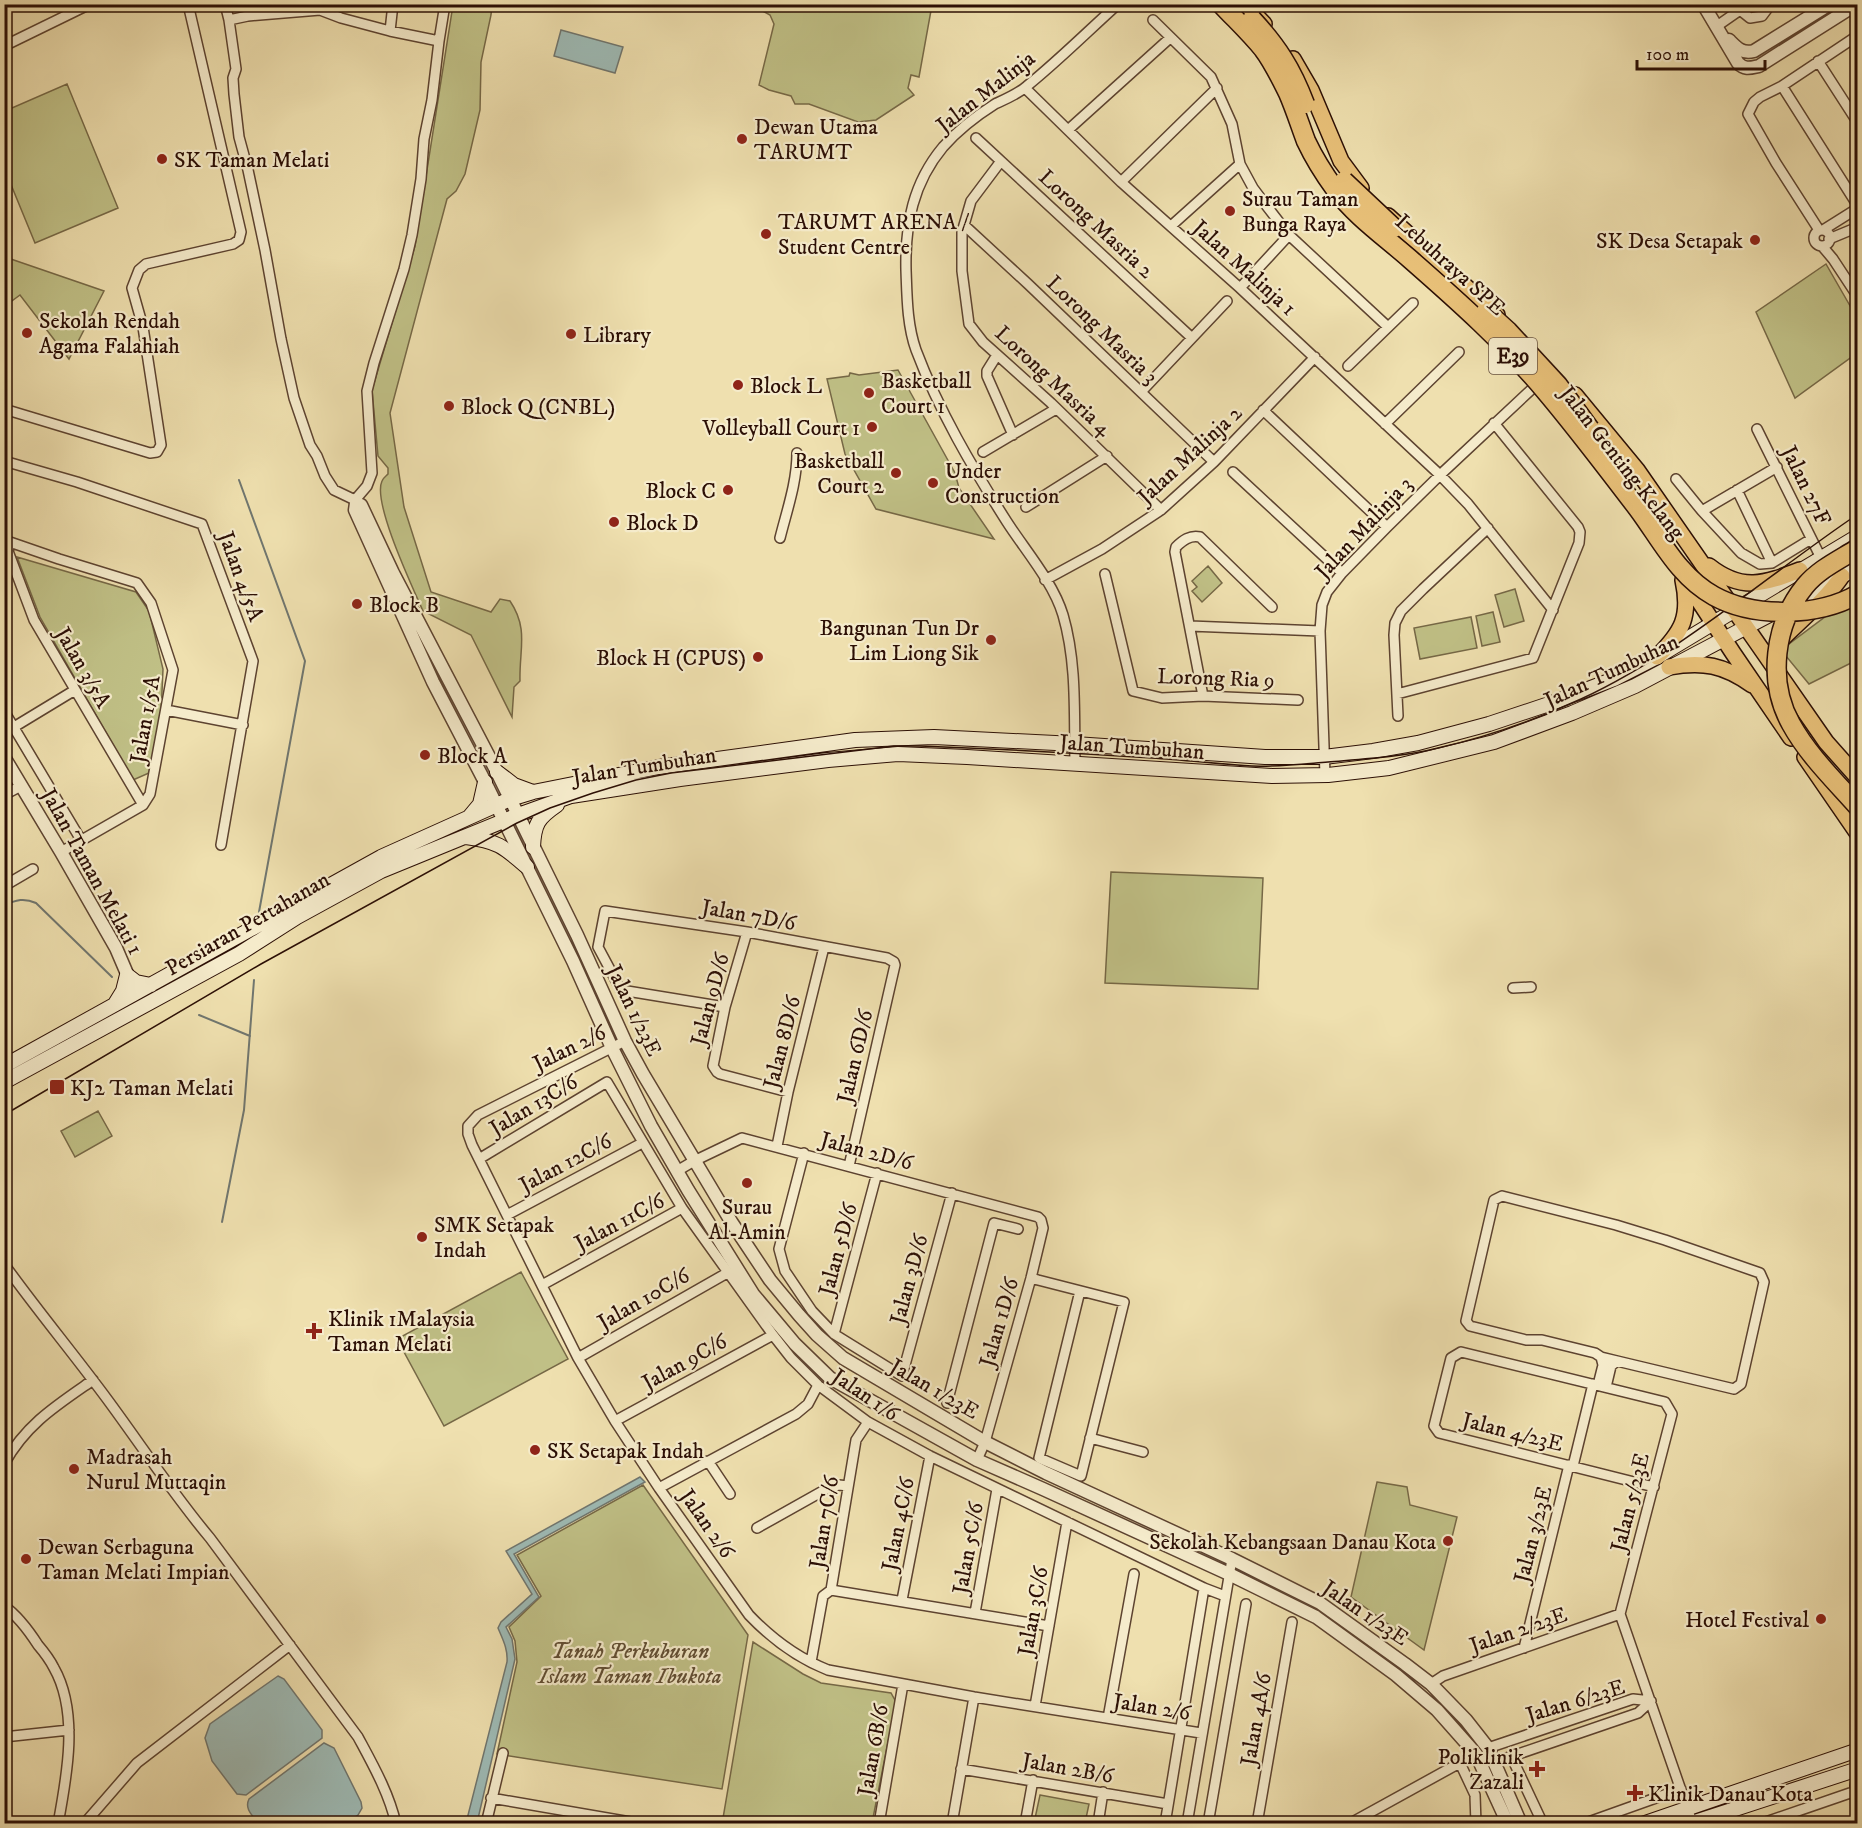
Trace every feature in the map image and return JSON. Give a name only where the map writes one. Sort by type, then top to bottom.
[{"type":"highway","name":"Lebuhraya SPE","points":[[1221,4],[1263,50],[1289,95],[1307,143],[1336,191],[1501,342],[1546,392],[1639,510],[1690,580],[1715,597],[1745,608],[1769,612],[1819,608],[1857,594]]},
{"type":"highway","name":"Lebuhraya SPE","points":[[1238,4],[1272,41],[1289,65],[1315,134],[1329,161],[1345,182],[1508,331],[1558,385],[1690,566],[1707,579],[1727,589],[1768,600],[1811,598],[1838,591],[1850,579]]},
{"type":"highway","points":[[1857,548],[1828,566],[1805,586],[1790,608],[1779,637],[1776,668],[1780,699],[1791,724],[1812,754],[1857,807]]},
{"type":"main road","name":"Jalan Genting Kelang","points":[[1215,4],[1252,42],[1271,68],[1284,93],[1305,150],[1334,191],[1515,363],[1588,448],[1681,573],[1724,640],[1857,834]]},
{"type":"main road","name":"Jalan Genting Kelang","points":[[1245,4],[1273,34],[1296,64],[1311,90],[1330,139],[1351,177],[1383,212],[1498,316],[1560,377],[1637,470],[1826,742],[1857,778]]},
{"type":"main road","points":[[1305,150],[1311,155],[1321,157],[1328,151],[1330,139]]},
{"type":"main road","name":"Jalan Tumbuhan","points":[[503,803],[533,792],[659,767],[855,740],[934,737],[1296,758],[1373,751],[1418,743],[1489,724],[1614,679],[1657,657],[1857,536]]},
{"type":"main road","points":[[1700,559],[1724,576],[1750,584],[1767,582],[1800,570]]},
{"type":"main road","name":"Jalan Tumbuhan","points":[[518,814],[571,796],[680,779],[898,754],[1272,776],[1318,775],[1389,768],[1494,742],[1572,713],[1635,686],[1775,612],[1850,579],[1857,567]]},
{"type":"main road","points":[[1657,657],[1678,634],[1683,621],[1686,603],[1681,573]]},
{"type":"main road","points":[[1771,663],[1774,647],[1833,589],[1850,579]]},
{"type":"main road","points":[[1761,593],[1757,603],[1758,608],[1764,612],[1775,612]]},
{"type":"main road","points":[[1669,667],[1696,664],[1716,666],[1737,675],[1759,690]]},
{"type":"main road","points":[[1037,762],[1051,758],[1055,750],[1052,746],[1039,742]]},
{"type":"main road","points":[[1418,743],[1423,746],[1433,744],[1437,750],[1433,757]]},
{"type":"main road","points":[[1103,765],[1094,759],[1093,753],[1104,746]]},
{"type":"main road","points":[[1373,751],[1368,761],[1369,764],[1389,768]]},
{"type":"main road","points":[[1296,758],[1311,761],[1318,775]]},
{"type":"main road","points":[[497,772],[514,785],[533,792]]},
{"type":"main road","points":[[467,820],[480,804],[485,782]]},
{"type":"main road","points":[[534,847],[534,833],[540,818],[571,796]]},
{"type":"main road","name":"Persiaran Pertahanan","points":[[4,1066],[115,1004],[139,1000],[151,985],[381,857],[503,803]]},
{"type":"main road","name":"Persiaran Pertahanan","points":[[4,1082],[139,1000],[239,954],[297,917],[381,871],[518,814]]},
{"type":"main road","points":[[465,837],[487,839],[498,844],[527,867]]},
{"type":"main road","points":[[115,1004],[123,991],[127,975],[136,982],[151,985]]},
{"type":"main road","points":[[1642,1824],[1857,1750]]},
{"type":"main road","points":[[1690,1823],[1848,1789],[1857,1771]]},
{"type":"street","points":[[4,46],[90,4]]},
{"type":"street","points":[[4,408],[150,453],[157,452],[161,446],[143,327],[132,288],[134,279],[146,264],[234,244],[239,240],[241,232],[188,4]]},
{"type":"street","points":[[225,4],[236,69],[233,78],[239,137],[261,227],[294,398],[310,445],[334,490],[361,505],[393,573],[497,772],[503,803]]},
{"type":"street","points":[[390,31],[393,4]]},
{"type":"street","points":[[445,4],[412,235],[367,391],[372,473],[367,486],[356,501],[355,510],[433,682],[485,782],[503,803]]},
{"type":"street","name":"Jalan Malinja","points":[[1075,763],[1076,710],[1070,652],[1062,614],[1045,580],[972,467],[950,427],[916,351],[906,295],[905,252],[908,219],[924,174],[944,146],[984,111],[1025,88],[1118,4]]},
{"type":"street","points":[[1703,4],[1738,63],[1750,69],[1759,66],[1857,4]]},
{"type":"street","points":[[1718,29],[1740,10],[1750,18],[1762,16],[1771,4]]},
{"type":"street","points":[[1718,29],[1740,50],[1754,51],[1830,4]]},
{"type":"street","points":[[229,20],[320,7],[341,18],[439,41]]},
{"type":"street","points":[[1153,20],[1204,70],[1217,88],[1232,124],[1240,164],[1253,188],[1289,235],[1388,327]]},
{"type":"street","points":[[1068,130],[1170,38]]},
{"type":"street","points":[[1856,39],[1818,61],[1782,86],[1760,97],[1754,102],[1748,114],[1776,164],[1818,230],[1828,233],[1826,243],[1833,259],[1857,297]]},
{"type":"street","points":[[1818,61],[1857,123]]},
{"type":"street","points":[[1782,86],[1857,207],[1818,230],[1814,241],[1826,243],[1857,227]]},
{"type":"street","name":"Jalan Malinja 1","points":[[1025,88],[1121,182],[1240,288],[1440,475],[1488,528],[1553,610]]},
{"type":"street","points":[[1121,182],[1217,88]]},
{"type":"street","name":"Lorong Masria 2","points":[[976,138],[1192,338]]},
{"type":"street","name":"Lorong Masria 4","points":[[1001,161],[971,201],[962,232],[961,264],[969,324],[982,342],[1107,456],[1161,510]]},
{"type":"street","points":[[1171,226],[1240,164]]},
{"type":"street","name":"Lorong Masria 3","points":[[964,225],[1029,284],[1214,462]]},
{"type":"street","points":[[1240,288],[1289,235]]},
{"type":"street","points":[[1141,392],[1227,302]]},
{"type":"street","points":[[1348,366],[1413,303]]},
{"type":"street","points":[[1385,424],[1459,352]]},
{"type":"street","points":[[997,355],[987,371],[987,376],[1013,435]]},
{"type":"street","name":"Jalan Malinja 2","points":[[1045,580],[1102,549],[1161,510],[1214,462],[1315,357]]},
{"type":"street","name":"Jalan Malinja 3","points":[[1318,775],[1324,757],[1320,631],[1321,610],[1325,596],[1342,573],[1387,526],[1534,387]]},
{"type":"street","points":[[983,452],[1056,409]]},
{"type":"street","points":[[1263,410],[1387,526]]},
{"type":"street","points":[[1397,694],[1533,658],[1580,543],[1578,527],[1494,423]]},
{"type":"street","name":"Jalan 27F","points":[[1757,429],[1821,558]]},
{"type":"street","points":[[780,538],[797,464],[797,453]]},
{"type":"street","points":[[1026,507],[1107,456]]},
{"type":"street","name":"Jalan 4/5A","points":[[4,461],[78,482],[202,524],[253,662],[221,845]]},
{"type":"street","points":[[1702,512],[1777,467]]},
{"type":"street","points":[[1233,472],[1342,573]]},
{"type":"street","points":[[1676,479],[1702,512],[1742,553],[1760,564],[1772,563],[1811,539]]},
{"type":"street","points":[[1737,490],[1772,563]]},
{"type":"street","points":[[1398,716],[1394,635],[1398,616],[1423,589],[1488,528]]},
{"type":"street","points":[[1203,696],[1175,550],[1177,545],[1194,536],[1200,537],[1272,607]]},
{"type":"street","name":"Jalan 3/5A","points":[[7,541],[8,551],[34,620],[143,805]]},
{"type":"street","name":"Jalan 1/5A","points":[[7,541],[137,583],[151,603],[173,670],[150,794],[143,805]]},
{"type":"street","name":"Lorong Ria 9","points":[[1105,574],[1133,691],[1162,698],[1203,696],[1298,700]]},
{"type":"street","points":[[1190,626],[1320,631]]},
{"type":"street","points":[[14,728],[75,690]]},
{"type":"street","points":[[166,710],[243,725]]},
{"type":"street","points":[[4,711],[81,840]]},
{"type":"street","name":"Jalan Taman Melati 1","points":[[4,757],[116,948],[139,1000]]},
{"type":"street","points":[[4,795],[21,786]]},
{"type":"street","name":"Jalan 1/23E","points":[[503,803],[518,814],[625,1041],[694,1161],[770,1280],[817,1335],[843,1358],[985,1442],[1320,1603],[1431,1684],[1466,1720],[1482,1751],[1508,1824]]},
{"type":"street","name":"Jalan 1/23E","points":[[503,803],[504,821],[651,1126],[753,1294],[818,1368],[830,1378],[976,1460],[1043,1488],[1316,1617],[1387,1668],[1495,1762],[1521,1824]]},
{"type":"street","points":[[61,852],[143,805]]},
{"type":"street","points":[[4,886],[33,868]]},
{"type":"street","name":"Jalan 7D/6","points":[[725,1007],[621,990],[598,947],[605,911],[747,932],[886,958]]},
{"type":"street","name":"Jalan 9D/6","points":[[747,932],[725,1007],[712,1062],[714,1070],[720,1074],[788,1092]]},
{"type":"street","name":"Jalan 8D/6","points":[[777,1146],[824,947]]},
{"type":"street","name":"Jalan 6D/6","points":[[849,1166],[895,965],[886,958]]},
{"type":"street","points":[[1513,988],[1531,987]]},
{"type":"street","name":"Jalan 2/6","points":[[625,1041],[499,1104],[472,1120],[468,1126],[468,1134],[578,1358],[615,1421],[659,1488],[749,1615],[770,1635],[811,1662],[828,1670],[974,1697],[1201,1733]]},
{"type":"street","name":"Jalan 13C/6","points":[[479,1159],[607,1082]]},
{"type":"street","name":"Jalan 1/6","points":[[607,1082],[682,1208],[727,1273],[791,1358],[818,1385],[868,1422],[930,1456],[1225,1596]]},
{"type":"street","name":"Jalan 2D/6","points":[[677,1172],[694,1161],[742,1138],[1035,1215],[1041,1220],[1043,1228]]},
{"type":"street","name":"Jalan 12C/6","points":[[507,1215],[642,1143]]},
{"type":"street","points":[[804,1153],[779,1249],[784,1271],[812,1311],[834,1334]]},
{"type":"street","name":"Jalan 5D/6","points":[[834,1334],[877,1173]]},
{"type":"street","name":"Jalan 3D/6","points":[[834,1334],[902,1376],[952,1193]]},
{"type":"street","points":[[1502,1196],[1616,1225],[1760,1273],[1764,1282],[1741,1384],[1734,1389],[1617,1361],[1542,1340],[1526,1340],[1470,1326],[1466,1321],[1494,1200],[1502,1196]]},
{"type":"street","name":"Jalan 11C/6","points":[[542,1285],[682,1208]]},
{"type":"street","points":[[947,1403],[994,1223],[1018,1229]]},
{"type":"street","name":"Jalan 1D/6","points":[[976,1460],[985,1442],[1043,1228]]},
{"type":"street","points":[[4,1264],[358,1737],[376,1771],[396,1824]]},
{"type":"street","name":"Jalan 10C/6","points":[[578,1358],[727,1273]]},
{"type":"street","points":[[1031,1278],[1124,1302],[1081,1476],[1039,1458],[1080,1291]]},
{"type":"street","name":"Jalan 9C/6","points":[[615,1421],[773,1335]]},
{"type":"street","name":"Jalan 5/23E","points":[[1451,1359],[1461,1352],[1665,1402],[1672,1414],[1620,1614]]},
{"type":"street","points":[[1599,1385],[1603,1365],[1600,1357]]},
{"type":"street","name":"Jalan 4/23E","points":[[1451,1359],[1434,1426],[1439,1433],[1654,1486]]},
{"type":"street","points":[[1599,1385],[1617,1361]]},
{"type":"street","points":[[4,1464],[22,1436],[41,1418],[93,1380]]},
{"type":"street","points":[[659,1488],[796,1414],[808,1404],[818,1385]]},
{"type":"street","name":"Jalan 3/23E","points":[[1524,1648],[1571,1466],[1599,1385]]},
{"type":"street","name":"Jalan 7C/6","points":[[811,1662],[823,1596],[831,1590],[856,1440],[868,1422]]},
{"type":"street","points":[[1090,1438],[1143,1452]]},
{"type":"street","name":"Jalan 4C/6","points":[[902,1600],[930,1456]]},
{"type":"street","points":[[708,1461],[730,1494]]},
{"type":"street","points":[[757,1528],[830,1487],[848,1486]]},
{"type":"street","name":"Jalan 5C/6","points":[[975,1613],[997,1489]]},
{"type":"street","name":"Jalan 3C/6","points":[[1035,1706],[1067,1522]]},
{"type":"street","points":[[1187,1824],[1232,1559]]},
{"type":"street","points":[[1108,1718],[1134,1574]]},
{"type":"street","points":[[1165,1824],[1204,1588]]},
{"type":"street","name":"Jalan 4C/6","points":[[831,1590],[1049,1626]]},
{"type":"street","points":[[1208,1824],[1246,1604]]},
{"type":"street","points":[[4,1606],[28,1630],[55,1668],[66,1706],[69,1730],[66,1781],[58,1824]]},
{"type":"street","points":[[1620,1614],[1681,1789],[1690,1823]]},
{"type":"street","name":"Jalan 2/23E","points":[[1431,1684],[1443,1676],[1620,1614]]},
{"type":"street","name":"Jalan 4A/6","points":[[1257,1824],[1292,1622]]},
{"type":"street","points":[[84,1824],[137,1763],[290,1645]]},
{"type":"street","name":"Jalan 6B/6","points":[[879,1824],[903,1684]]},
{"type":"street","points":[[952,1824],[974,1697]]},
{"type":"street","name":"Jalan 6/23E","points":[[1349,1824],[1482,1751],[1633,1699],[1651,1701]]},
{"type":"street","name":"Jalan 6/23E","points":[[1495,1762],[1638,1713],[1651,1701]]},
{"type":"street","points":[[4,1737],[69,1730]]},
{"type":"street","points":[[486,1824],[503,1753]]},
{"type":"street","points":[[1511,1756],[1543,1824]]},
{"type":"street","points":[[1460,1762],[1475,1795],[1476,1824]]},
{"type":"street","name":"Jalan 2B/6","points":[[962,1769],[1168,1804]]},
{"type":"street","points":[[1760,1824],[1855,1786],[1857,1771]]},
{"type":"street","points":[[1024,1824],[1033,1780]]},
{"type":"street","points":[[1584,1824],[1681,1789]]},
{"type":"street","points":[[1098,1824],[1103,1792]]},
{"type":"street","points":[[491,1798],[642,1824]]},
{"type":"green space","points":[[453,5],[492,5],[481,62],[480,110],[465,174],[456,191],[447,199],[390,413],[404,507],[431,592],[491,612],[500,599],[510,601],[516,611],[521,630],[520,681],[514,687],[512,717],[471,635],[423,611],[395,545],[380,492],[382,481],[388,474],[388,468],[378,456],[372,390],[415,246]]},
{"type":"green space","points":[[752,5],[932,5],[919,77],[911,75],[908,88],[914,95],[876,120],[858,122],[809,104],[795,104],[791,96],[759,85],[774,24],[770,15]]},
{"type":"green space","points":[[67,84],[118,208],[35,243],[5,170],[5,111]]},
{"type":"green space","points":[[5,257],[104,291],[69,359],[20,295],[5,306]]},
{"type":"green space","points":[[1826,264],[1857,318],[1857,353],[1795,398],[1756,312]]},
{"type":"green space","points":[[898,370],[955,473],[959,488],[994,539],[876,509],[845,454],[827,379],[849,376],[850,373],[859,375]]},
{"type":"green space","points":[[17,557],[136,592],[149,611],[163,669],[161,714],[149,773],[133,780],[40,617]]},
{"type":"green space","points":[[1208,566],[1222,583],[1202,602],[1192,591],[1197,587],[1192,581]]},
{"type":"green space","points":[[1515,589],[1524,621],[1504,627],[1495,595]]},
{"type":"green space","points":[[1857,598],[1857,660],[1809,684],[1781,650],[1829,614]]},
{"type":"green space","points":[[1493,612],[1500,642],[1482,646],[1476,616]]},
{"type":"green space","points":[[1471,617],[1477,648],[1420,659],[1414,628]]},
{"type":"green space","points":[[1111,872],[1263,878],[1258,989],[1105,983]]},
{"type":"green space","points":[[98,1111],[112,1136],[75,1157],[61,1131]]},
{"type":"green space","points":[[521,1272],[568,1359],[444,1426],[397,1339]]},
{"type":"green space","points":[[1377,1482],[1407,1487],[1410,1505],[1457,1517],[1424,1650],[1351,1597]]},
{"type":"green space","name":"Tanah Perkuburan Islam Taman Ibukota","points":[[643,1485],[748,1635],[722,1789],[497,1754],[517,1662],[515,1641],[509,1627],[541,1596],[517,1555]]},
{"type":"green space","points":[[753,1642],[821,1683],[891,1693],[896,1702],[872,1823],[722,1824]]},
{"type":"green space","points":[[1040,1795],[1089,1804],[1085,1823],[1034,1823]]},
{"type":"water","points":[[561,30],[623,47],[615,73],[554,56]]},
{"type":"water","points":[[640,1477],[645,1482],[514,1554],[539,1597],[506,1627],[512,1639],[515,1659],[477,1823],[466,1823],[507,1662],[506,1649],[498,1628],[501,1622],[532,1594],[506,1551]]},
{"type":"water","points":[[278,1676],[284,1679],[322,1730],[322,1738],[246,1795],[237,1794],[212,1761],[205,1738],[210,1724]]},
{"type":"water","points":[[324,1743],[334,1748],[361,1802],[362,1808],[358,1815],[346,1823],[258,1823],[248,1809],[249,1799]]},
{"type":"waterway","points":[[239,480],[305,661],[259,912]]},
{"type":"waterway","points":[[4,906],[20,900],[36,903],[112,977]]},
{"type":"waterway","points":[[222,1222],[244,1110],[254,980]]},
{"type":"waterway","points":[[199,1015],[250,1036]]},
{"type":"tram line","points":[[4,1115],[261,964],[517,823],[550,808],[593,793],[636,780],[671,773],[894,746],[1065,753],[1261,766],[1369,759],[1425,751],[1475,739],[1528,721],[1581,699],[1618,680],[1689,636],[1858,514]]},
{"type":"place","name":"Dewan Utama TARUMT","points":[[742,139]]},
{"type":"place","name":"SK Taman Melati","points":[[162,159]]},
{"type":"place","name":"Surau Taman Bunga Raya","points":[[1230,211]]},
{"type":"place","name":"TARUMT ARENA / Student Centre","points":[[766,234]]},
{"type":"place","name":"SK Desa Setapak","points":[[1755,240]]},
{"type":"place","name":"Sekolah Rendah Agama Falahiah","points":[[27,333]]},
{"type":"place","name":"Library","points":[[571,334]]},
{"type":"place","name":"Block L","points":[[738,385]]},
{"type":"place","name":"Basketball Court 1","points":[[869,393]]},
{"type":"place","name":"Block Q (CNBL)","points":[[449,406]]},
{"type":"place","name":"Volleyball Court 1","points":[[872,427]]},
{"type":"place","name":"Basketball Court 2","points":[[896,473]]},
{"type":"place","name":"Under Construction","points":[[933,483]]},
{"type":"place","name":"Block C","points":[[728,490]]},
{"type":"place","name":"Block D","points":[[614,522]]},
{"type":"place","name":"Block B","points":[[357,604]]},
{"type":"place","name":"Bangunan Tun Dr Lim Liong Sik","points":[[991,640]]},
{"type":"place","name":"Block H (CPUS)","points":[[758,657]]},
{"type":"place","name":"Block A","points":[[425,755]]},
{"type":"place","name":"KJ2 Taman Melati","points":[[57,1087]]},
{"type":"place","name":"Surau Al-Amin","points":[[747,1183]]},
{"type":"place","name":"SMK Setapak Indah","points":[[422,1237]]},
{"type":"place","name":"Klinik 1Malaysia Taman Melati","points":[[314,1331]]},
{"type":"place","name":"SK Setapak Indah","points":[[535,1450]]},
{"type":"place","name":"Madrasah Nurul Muttaqin","points":[[74,1469]]},
{"type":"place","name":"Sekolah Kebangsaan Danau Kota","points":[[1448,1541]]},
{"type":"place","name":"Dewan Serbaguna Taman Melati Impian","points":[[26,1559]]},
{"type":"place","name":"Hotel Festival","points":[[1821,1619]]},
{"type":"place","name":"Poliklinik Zazali","points":[[1537,1769]]},
{"type":"place","name":"Klinik Danau Kota","points":[[1635,1793]]}]
